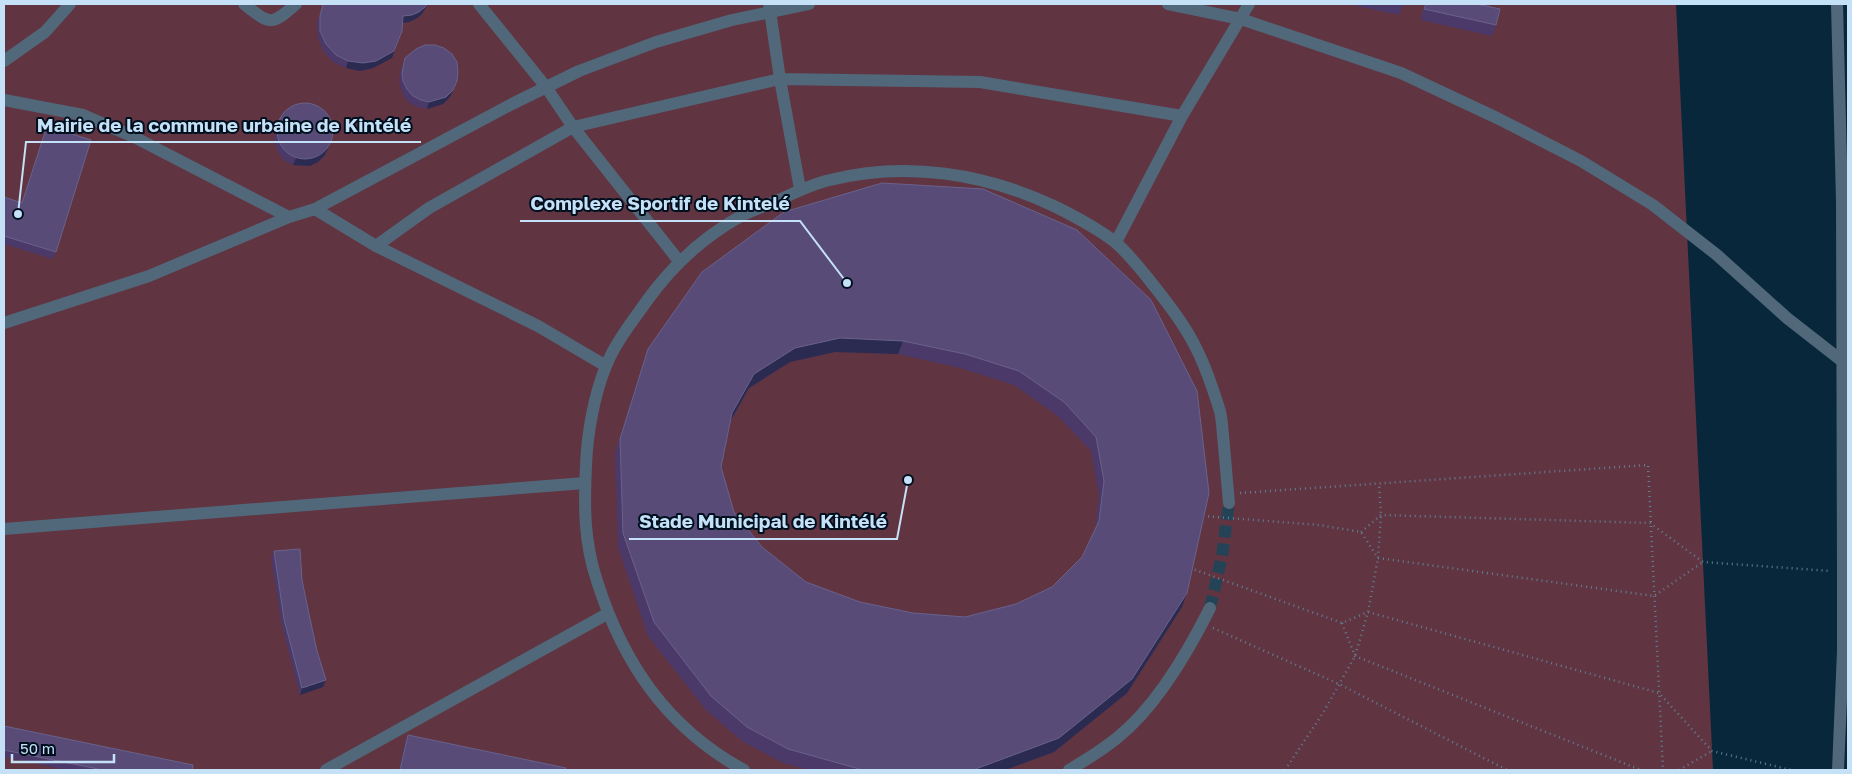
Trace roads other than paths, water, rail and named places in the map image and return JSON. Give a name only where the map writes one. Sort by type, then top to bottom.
[{"type":"street","points":[[4,61],[45,32],[70,4]]},
{"type":"street","points":[[244,4],[264,19],[273,21],[280,18],[296,4]]},
{"type":"street","points":[[479,4],[546,88],[572,127],[679,261]]},
{"type":"street","points":[[4,323],[149,276],[289,217],[314,209],[579,71],[656,42],[769,8],[809,4]]},
{"type":"street","points":[[1168,4],[1240,19],[1401,73],[1497,118],[1581,161],[1653,205],[1717,255],[1787,318],[1842,361]]},
{"type":"street","points":[[1116,242],[1182,116],[1249,4]]},
{"type":"street","points":[[1837,4],[1842,191],[1843,572],[1838,770]]},
{"type":"street","points":[[769,8],[800,189]]},
{"type":"street","points":[[376,246],[428,208],[572,127],[780,79],[980,82],[1182,116]]},
{"type":"street","points":[[4,100],[83,115],[134,137],[289,217]]},
{"type":"street","points":[[744,770],[699,740],[664,706],[630,660],[607,614],[590,562],[585,525],[588,436],[606,366],[628,327],[679,261],[712,234],[743,215],[800,189],[828,180],[874,172],[919,171],[965,176],[1001,185],[1035,197],[1074,216],[1116,242],[1172,309],[1197,349],[1220,411],[1229,498]]},
{"type":"street","points":[[314,209],[376,246],[538,326],[606,366]]},
{"type":"street","points":[[4,529],[585,484]]},
{"type":"street","points":[[1069,770],[1118,737],[1144,711],[1181,662],[1210,608]]},
{"type":"street","points":[[326,770],[607,614]]},
{"type":"tunnel","points":[[1210,608],[1222,556],[1229,503]]},
{"type":"place","name":"Mairie de la commune urbaine de Kintélé","points":[[18,214]]},
{"type":"place","name":"Complexe Sportif de Kintelé","points":[[847,283]]},
{"type":"place","name":"Stade Municipal de Kintélé","points":[[908,480]]}]
